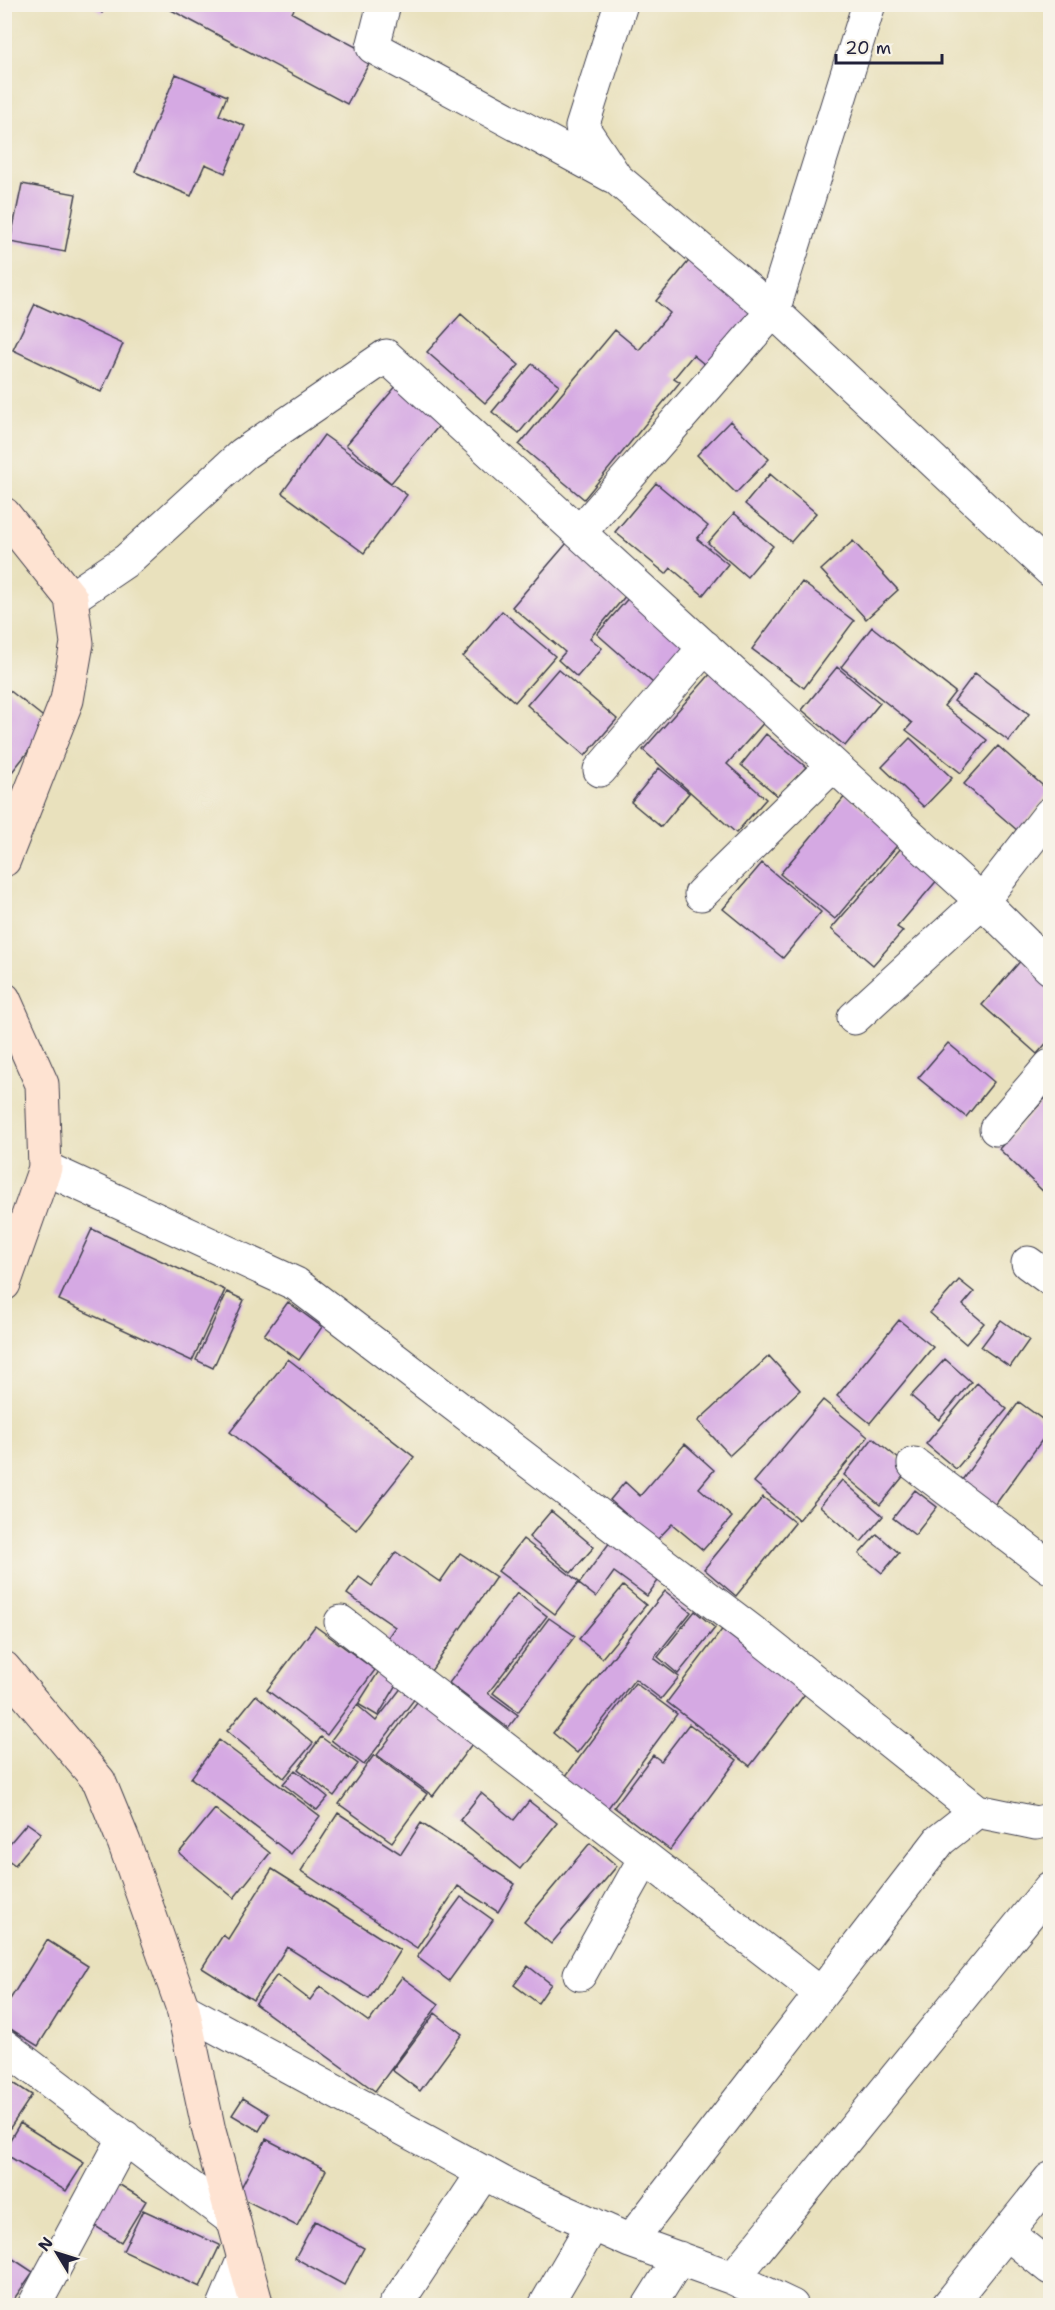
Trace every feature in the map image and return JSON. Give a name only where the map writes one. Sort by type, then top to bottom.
[{"type":"main road","points":[[4,514],[71,598],[77,643],[67,700],[4,860]]},
{"type":"main road","points":[[4,999],[42,1084],[45,1168],[4,1284]]},
{"type":"main road","points":[[4,1668],[99,1781],[124,1842],[183,2009],[209,2132],[258,2306]]},
{"type":"street","points":[[384,4],[373,47],[616,178],[773,311],[1050,570]]},
{"type":"street","points":[[616,178],[582,127],[621,4]]},
{"type":"street","points":[[580,532],[773,311],[869,4]]},
{"type":"street","points":[[71,598],[127,560],[243,454],[386,356],[982,901],[1050,968]]},
{"type":"street","points":[[600,770],[705,647]]},
{"type":"street","points":[[701,894],[833,765]]},
{"type":"street","points":[[854,1018],[982,901],[1050,814]]},
{"type":"street","points":[[996,1129],[1050,1066]]},
{"type":"street","points":[[45,1168],[296,1284],[763,1640],[977,1810],[1036,1823],[1050,1820]]},
{"type":"street","points":[[914,1464],[1050,1566]]},
{"type":"street","points":[[341,1622],[820,1993]]},
{"type":"street","points":[[630,2241],[940,1840],[977,1810]]},
{"type":"street","points":[[580,1974],[645,1858]]},
{"type":"street","points":[[733,2278],[1050,1888]]},
{"type":"street","points":[[183,2009],[512,2188],[630,2241],[733,2278],[792,2306]]},
{"type":"street","points":[[4,2046],[233,2220]]},
{"type":"street","points":[[34,2306],[125,2137]]},
{"type":"street","points":[[395,2306],[484,2172]]},
{"type":"street","points":[[948,2306],[1050,2179]]},
{"type":"street","points":[[545,2306],[593,2224]]},
{"type":"street","points":[[1007,2233],[1050,2268]]},
{"type":"street","points":[[224,2306],[244,2258]]},
{"type":"street","points":[[649,2306],[679,2258]]},
{"type":"building","points":[[91,4],[108,4],[102,13]]},
{"type":"building","points":[[160,4],[297,4],[292,13],[373,56],[347,104]]},
{"type":"building","points":[[176,74],[227,96],[219,115],[245,126],[225,173],[205,164],[191,196],[135,172]]},
{"type":"building","points":[[22,184],[76,194],[65,252],[10,242]]},
{"type":"building","points":[[697,251],[762,304],[709,368],[693,355],[674,378],[680,382],[584,499],[519,445],[615,330],[639,350],[670,313],[656,301]]},
{"type":"building","points":[[35,304],[123,344],[101,392],[13,350]]},
{"type":"building","points":[[461,314],[519,365],[485,403],[427,352]]},
{"type":"building","points":[[532,364],[559,385],[519,433],[492,412]]},
{"type":"building","points":[[403,378],[448,415],[391,483],[346,445]]},
{"type":"building","points":[[730,421],[769,459],[736,493],[697,455]]},
{"type":"building","points":[[324,435],[407,495],[364,553],[282,493]]},
{"type":"building","points":[[770,474],[816,513],[791,542],[745,504]]},
{"type":"building","points":[[656,483],[708,526],[697,539],[728,564],[703,595],[671,568],[666,574],[615,532]]},
{"type":"building","points":[[734,513],[773,546],[747,577],[708,543]]},
{"type":"building","points":[[573,536],[633,587],[590,638],[602,648],[577,677],[558,660],[565,652],[512,607]]},
{"type":"building","points":[[853,541],[898,590],[866,619],[821,570]]},
{"type":"building","points":[[802,582],[854,621],[804,688],[752,649]]},
{"type":"building","points":[[631,595],[687,643],[653,683],[597,634]]},
{"type":"building","points":[[502,611],[555,656],[515,702],[463,657]]},
{"type":"building","points":[[872,627],[955,692],[944,706],[987,740],[961,773],[906,730],[912,723],[841,667]]},
{"type":"building","points":[[837,667],[880,703],[845,746],[802,710]]},
{"type":"building","points":[[558,669],[617,719],[585,756],[527,705]]},
{"type":"building","points":[[713,671],[767,719],[727,764],[766,799],[736,833],[643,750]]},
{"type":"building","points":[[975,673],[1029,714],[1009,741],[954,701]]},
{"type":"building","points":[[4,686],[51,723],[4,782]]},
{"type":"building","points":[[766,734],[806,767],[779,797],[741,765]]},
{"type":"building","points":[[910,738],[952,778],[924,807],[882,767]]},
{"type":"building","points":[[998,746],[1050,792],[1018,831],[964,784]]},
{"type":"building","points":[[659,768],[689,793],[661,827],[631,802]]},
{"type":"building","points":[[846,795],[901,841],[835,919],[780,874]]},
{"type":"building","points":[[902,847],[939,878],[897,927],[903,931],[873,965],[831,929]]},
{"type":"building","points":[[762,863],[821,912],[783,958],[723,909]]},
{"type":"building","points":[[1023,958],[1050,982],[1050,1039],[1037,1054],[982,1005]]},
{"type":"building","points":[[948,1043],[994,1082],[966,1117],[918,1078]]},
{"type":"building","points":[[1050,1093],[1050,1198],[999,1149]]},
{"type":"building","points":[[92,1229],[225,1290],[192,1361],[59,1300]]},
{"type":"building","points":[[959,1280],[974,1292],[963,1305],[984,1323],[966,1344],[930,1313]]},
{"type":"building","points":[[227,1292],[244,1300],[213,1368],[196,1360]]},
{"type":"building","points":[[288,1302],[322,1327],[299,1360],[264,1335]]},
{"type":"building","points":[[899,1320],[933,1347],[870,1423],[837,1396]]},
{"type":"building","points":[[1001,1320],[1029,1340],[1010,1367],[981,1347]]},
{"type":"building","points":[[769,1356],[800,1390],[730,1455],[698,1421]]},
{"type":"building","points":[[288,1359],[414,1457],[356,1530],[230,1432]]},
{"type":"building","points":[[945,1359],[971,1382],[939,1420],[911,1396]]},
{"type":"building","points":[[977,1383],[1007,1409],[956,1469],[926,1444]]},
{"type":"building","points":[[823,1400],[868,1437],[799,1520],[754,1482]]},
{"type":"building","points":[[1019,1402],[1050,1425],[1050,1429],[993,1508],[959,1484]]},
{"type":"building","points":[[873,1438],[910,1468],[880,1505],[844,1475]]},
{"type":"building","points":[[685,1444],[714,1470],[699,1488],[732,1517],[703,1550],[672,1524],[656,1541],[610,1500],[625,1482],[640,1496]]},
{"type":"building","points":[[842,1480],[883,1516],[861,1542],[820,1506]]},
{"type":"building","points":[[915,1490],[937,1507],[915,1535],[893,1518]]},
{"type":"building","points":[[763,1497],[795,1523],[736,1596],[704,1569]]},
{"type":"building","points":[[551,1511],[594,1547],[571,1573],[529,1537]]},
{"type":"building","points":[[877,1534],[899,1553],[882,1573],[859,1554]]},
{"type":"building","points":[[613,1538],[663,1574],[647,1596],[614,1572],[596,1597],[579,1584]]},
{"type":"building","points":[[523,1539],[579,1582],[555,1614],[498,1571]]},
{"type":"building","points":[[396,1552],[440,1582],[460,1553],[496,1577],[429,1674],[384,1643],[395,1627],[347,1594],[359,1577],[372,1586]]},
{"type":"building","points":[[623,1586],[646,1605],[602,1658],[579,1639]]},
{"type":"building","points":[[665,1591],[691,1612],[654,1658],[679,1677],[661,1699],[635,1679],[577,1753],[553,1733]]},
{"type":"building","points":[[517,1593],[547,1616],[488,1693],[518,1715],[508,1728],[449,1683]]},
{"type":"building","points":[[695,1611],[715,1628],[678,1674],[658,1657]]},
{"type":"building","points":[[549,1618],[575,1636],[518,1712],[493,1693]]},
{"type":"building","points":[[727,1623],[811,1686],[750,1766],[667,1702]]},
{"type":"building","points":[[315,1626],[375,1670],[327,1735],[267,1690]]},
{"type":"building","points":[[379,1671],[398,1683],[378,1716],[358,1704]]},
{"type":"building","points":[[635,1683],[677,1714],[605,1812],[562,1781]]},
{"type":"building","points":[[402,1687],[416,1697],[364,1765],[331,1740],[357,1705],[376,1721]]},
{"type":"building","points":[[256,1695],[313,1743],[284,1778],[227,1731]]},
{"type":"building","points":[[420,1698],[475,1740],[433,1796],[377,1755]]},
{"type":"building","points":[[689,1724],[737,1760],[670,1850],[614,1807],[653,1755],[661,1761]]},
{"type":"building","points":[[321,1737],[358,1764],[334,1796],[298,1769]]},
{"type":"building","points":[[219,1740],[320,1816],[291,1854],[191,1778]]},
{"type":"building","points":[[374,1755],[427,1794],[392,1842],[339,1804]]},
{"type":"building","points":[[295,1770],[328,1797],[317,1810],[283,1784]]},
{"type":"building","points":[[481,1793],[514,1820],[529,1801],[557,1823],[520,1869],[460,1820]]},
{"type":"building","points":[[215,1809],[270,1853],[234,1898],[179,1853]]},
{"type":"building","points":[[338,1813],[401,1854],[421,1823],[515,1884],[498,1912],[458,1886],[417,1948],[301,1871]]},
{"type":"building","points":[[27,1823],[41,1833],[15,1865],[4,1857],[4,1850]]},
{"type":"building","points":[[590,1843],[617,1866],[551,1944],[524,1922]]},
{"type":"building","points":[[272,1869],[400,1950],[369,1999],[287,1947],[253,2000],[202,1968],[223,1935],[228,1939]]},
{"type":"building","points":[[461,1897],[493,1920],[449,1981],[417,1957]]},
{"type":"building","points":[[47,1940],[88,1966],[38,2046],[4,2025],[4,2009]]},
{"type":"building","points":[[528,1966],[551,1984],[538,2003],[514,1985]]},
{"type":"building","points":[[277,1975],[310,2000],[320,1986],[369,2022],[402,1977],[439,2004],[375,2091],[255,2004]]},
{"type":"building","points":[[435,2013],[462,2034],[420,2091],[392,2070]]},
{"type":"building","points":[[4,2077],[32,2095],[4,2137]]},
{"type":"building","points":[[243,2098],[269,2114],[259,2131],[232,2115]]},
{"type":"building","points":[[20,2123],[84,2163],[66,2191],[5,2154],[5,2148]]},
{"type":"building","points":[[266,2139],[326,2170],[297,2226],[237,2196]]},
{"type":"building","points":[[112,2180],[146,2201],[121,2242],[87,2221]]},
{"type":"building","points":[[143,2210],[220,2245],[200,2287],[123,2251]]},
{"type":"building","points":[[315,2221],[364,2248],[344,2285],[295,2258]]},
{"type":"building","points":[[4,2253],[33,2272],[9,2306],[4,2306]]}]
